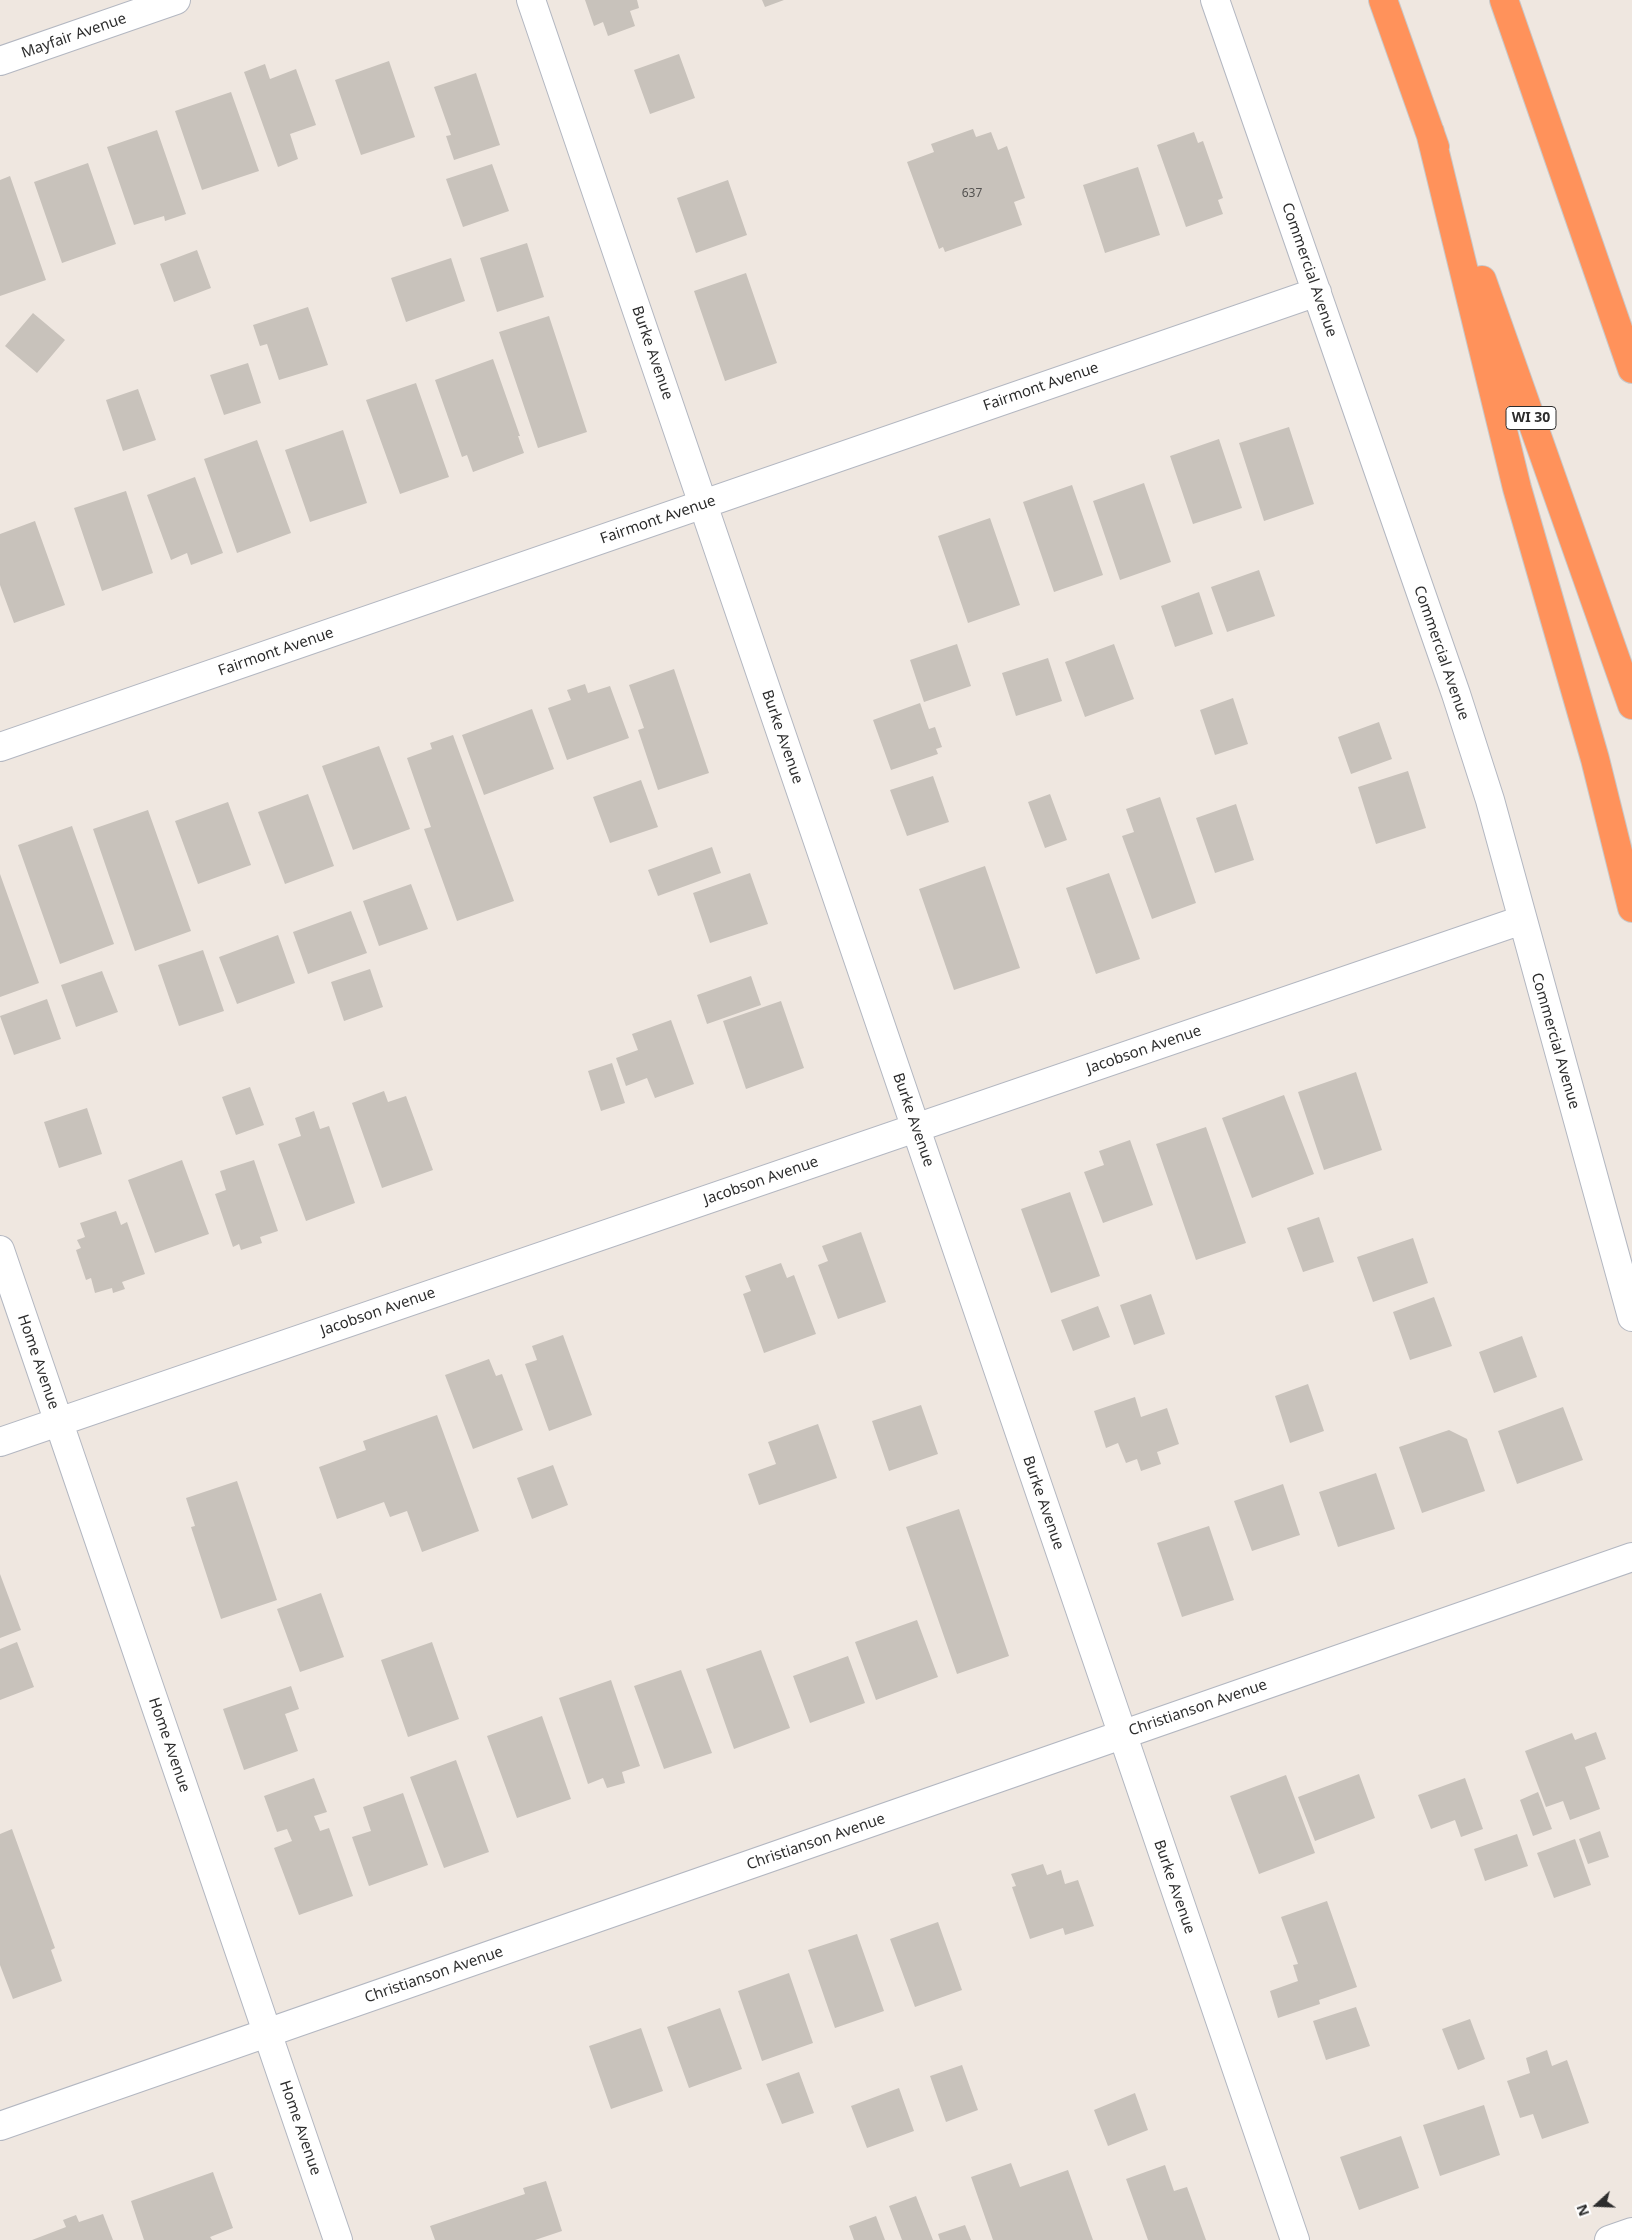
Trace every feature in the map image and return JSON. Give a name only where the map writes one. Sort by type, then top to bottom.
[{"type":"highway","name":"WI 30","points":[[1383,0],[1632,705]]},
{"type":"highway","points":[[1504,0],[1630,364]]},
{"type":"highway","points":[[1430,132],[1517,488],[1595,759],[1632,908]]},
{"type":"street","name":"Mayfair Avenue","points":[[0,61],[176,0]]},
{"type":"street","name":"Burke Avenue","points":[[531,0],[1295,2240]]},
{"type":"street","name":"Commercial Avenue","points":[[1215,0],[1456,694],[1490,800],[1632,1317]]},
{"type":"street","name":"Fairmont Avenue","points":[[0,747],[1317,292]]},
{"type":"street","name":"Jacobson Avenue","points":[[0,1442],[1522,920]]},
{"type":"street","name":"Home Avenue","points":[[0,1250],[338,2240]]},
{"type":"street","name":"Christianson Avenue","points":[[0,2126],[1632,1557]]},
{"type":"street","points":[[1609,2240],[1632,2232]]},
{"type":"building","points":[[585,0],[637,0],[639,8],[630,11],[635,26],[608,36],[603,22],[594,26]]},
{"type":"building","points":[[762,0],[784,0],[765,7]]},
{"type":"building","points":[[679,54],[695,98],[650,114],[634,70]]},
{"type":"building","points":[[389,61],[415,137],[361,155],[335,80]]},
{"type":"building","points":[[265,64],[270,79],[296,69],[316,125],[290,134],[298,159],[278,167],[244,72]]},
{"type":"building","points":[[476,73],[500,145],[454,160],[446,136],[451,135],[434,87]]},
{"type":"building","points":[[231,92],[259,171],[202,190],[175,111]]},
{"type":"building","points":[[973,129],[976,137],[991,132],[998,150],[1007,146],[1025,198],[1014,202],[1022,225],[945,252],[943,247],[939,249],[907,162],[934,152],[931,144]]},
{"type":"building","points":[[157,130],[186,214],[165,221],[164,216],[134,225],[107,147]]},
{"type":"building","points":[[1194,132],[1198,143],[1203,141],[1223,198],[1218,200],[1223,214],[1186,227],[1157,145]]},
{"type":"building","points":[[88,163],[116,244],[62,263],[34,182]]},
{"type":"building","points":[[492,164],[509,211],[463,227],[446,179]]},
{"type":"building","points":[[1138,167],[1160,235],[1105,253],[1083,185]]},
{"type":"building","points":[[10,176],[46,280],[0,296],[0,180]]},
{"type":"building","points":[[728,180],[747,235],[696,253],[677,198]]},
{"type":"building","points":[[527,243],[544,297],[497,312],[480,258]]},
{"type":"building","points":[[197,250],[211,288],[174,302],[160,264]]},
{"type":"building","points":[[451,258],[465,301],[406,322],[391,278]]},
{"type":"building","points":[[746,273],[777,363],[725,381],[694,291]]},
{"type":"building","points":[[308,307],[328,365],[279,380],[267,344],[260,346],[253,325]]},
{"type":"building","points":[[33,313],[65,340],[37,373],[5,346]]},
{"type":"building","points":[[549,316],[587,432],[538,448],[499,332]]},
{"type":"building","points":[[493,359],[520,436],[518,436],[524,453],[473,472],[467,455],[462,457],[435,380]]},
{"type":"building","points":[[248,363],[261,403],[224,415],[210,375]]},
{"type":"building","points":[[416,383],[449,477],[400,494],[366,400]]},
{"type":"building","points":[[138,389],[156,440],[123,451],[106,400]]},
{"type":"building","points":[[1289,427],[1314,504],[1264,521],[1239,443]]},
{"type":"building","points":[[343,430],[367,503],[310,522],[285,450]]},
{"type":"building","points":[[1219,439],[1242,508],[1193,524],[1170,456]]},
{"type":"building","points":[[257,440],[291,533],[237,553],[204,459]]},
{"type":"building","points":[[195,477],[223,553],[191,565],[187,553],[171,560],[147,495]]},
{"type":"building","points":[[1144,483],[1171,562],[1120,580],[1093,501]]},
{"type":"building","points":[[1072,485],[1103,575],[1054,592],[1023,502]]},
{"type":"building","points":[[126,491],[153,573],[102,591],[74,508]]},
{"type":"building","points":[[990,518],[1020,605],[968,623],[938,536]]},
{"type":"building","points":[[35,521],[65,605],[14,623],[0,585],[0,534]]},
{"type":"building","points":[[1259,570],[1275,616],[1227,632],[1211,587]]},
{"type":"building","points":[[1199,592],[1213,634],[1175,647],[1161,606]]},
{"type":"building","points":[[957,644],[971,686],[924,702],[910,660]]},
{"type":"building","points":[[1114,644],[1134,699],[1085,717],[1065,662]]},
{"type":"building","points":[[1048,658],[1062,701],[1016,716],[1002,673]]},
{"type":"building","points":[[674,669],[709,773],[658,790],[638,730],[644,728],[629,685]]},
{"type":"building","points":[[585,684],[588,693],[610,686],[629,738],[567,760],[548,708],[571,700],[567,690]]},
{"type":"building","points":[[1233,698],[1248,744],[1215,755],[1200,710]]},
{"type":"building","points":[[920,703],[929,729],[935,727],[942,747],[936,749],[938,754],[891,770],[873,720]]},
{"type":"building","points":[[532,709],[554,769],[484,795],[462,735]]},
{"type":"building","points":[[1379,722],[1392,759],[1351,774],[1338,737]]},
{"type":"building","points":[[453,735],[514,901],[457,921],[424,829],[431,827],[407,758],[432,749],[430,743]]},
{"type":"building","points":[[379,746],[410,829],[353,850],[322,766]]},
{"type":"building","points":[[1408,771],[1426,828],[1376,844],[1358,787]]},
{"type":"building","points":[[933,776],[949,822],[907,836],[890,790]]},
{"type":"building","points":[[641,780],[658,827],[610,843],[593,797]]},
{"type":"building","points":[[308,794],[334,866],[285,884],[258,812]]},
{"type":"building","points":[[1050,794],[1067,840],[1045,848],[1028,802]]},
{"type":"building","points":[[1160,797],[1196,903],[1152,919],[1122,836],[1134,832],[1126,809]]},
{"type":"building","points":[[228,802],[251,865],[198,884],[175,821]]},
{"type":"building","points":[[1236,804],[1254,860],[1215,873],[1196,818]]},
{"type":"building","points":[[148,810],[191,931],[135,951],[93,829]]},
{"type":"building","points":[[72,826],[114,944],[60,964],[18,845]]},
{"type":"building","points":[[712,847],[721,873],[658,896],[648,870]]},
{"type":"building","points":[[985,866],[1020,968],[954,990],[919,889]]},
{"type":"building","points":[[750,873],[768,924],[710,943],[693,893]]},
{"type":"building","points":[[1109,873],[1140,959],[1096,974],[1066,888]]},
{"type":"building","points":[[0,874],[39,983],[0,997]]},
{"type":"building","points":[[411,884],[428,929],[379,946],[363,901]]},
{"type":"building","points":[[351,911],[367,953],[308,974],[293,932]]},
{"type":"building","points":[[278,935],[295,983],[237,1004],[219,957]]},
{"type":"building","points":[[203,950],[224,1011],[179,1026],[158,965]]},
{"type":"building","points":[[370,969],[383,1007],[344,1021],[331,982]]},
{"type":"building","points":[[102,971],[118,1012],[76,1027],[61,985]]},
{"type":"building","points":[[751,976],[761,1005],[707,1024],[697,995]]},
{"type":"building","points":[[47,999],[61,1039],[14,1055],[0,1016]]},
{"type":"building","points":[[781,1001],[804,1068],[746,1089],[723,1021]]},
{"type":"building","points":[[671,1020],[694,1084],[655,1098],[647,1078],[626,1086],[616,1058],[638,1050],[632,1034]]},
{"type":"building","points":[[612,1063],[625,1103],[601,1111],[588,1071]]},
{"type":"building","points":[[1356,1072],[1382,1150],[1324,1170],[1298,1092]]},
{"type":"building","points":[[250,1087],[264,1125],[236,1135],[222,1097]]},
{"type":"building","points":[[384,1091],[388,1102],[406,1096],[433,1170],[382,1188],[352,1103]]},
{"type":"building","points":[[1284,1095],[1314,1174],[1252,1198],[1222,1118]]},
{"type":"building","points":[[87,1108],[102,1154],[59,1168],[44,1122]]},
{"type":"building","points":[[314,1111],[320,1129],[329,1126],[355,1203],[306,1221],[278,1144],[301,1136],[295,1118]]},
{"type":"building","points":[[1206,1127],[1246,1243],[1196,1260],[1156,1144]]},
{"type":"building","points":[[1130,1140],[1153,1205],[1103,1223],[1084,1172],[1104,1165],[1099,1151]]},
{"type":"building","points":[[182,1160],[209,1234],[155,1253],[128,1180]]},
{"type":"building","points":[[254,1160],[278,1231],[260,1237],[262,1243],[241,1250],[239,1244],[233,1247],[215,1194],[226,1190],[220,1171]]},
{"type":"building","points":[[1070,1192],[1100,1276],[1051,1293],[1021,1209]]},
{"type":"building","points":[[116,1211],[121,1225],[127,1222],[145,1274],[122,1282],[125,1289],[113,1293],[112,1288],[95,1293],[91,1278],[86,1280],[76,1250],[81,1248],[77,1240],[85,1237],[80,1223]]},
{"type":"building","points":[[1319,1217],[1334,1262],[1303,1272],[1287,1228]]},
{"type":"building","points":[[861,1232],[886,1302],[838,1319],[818,1265],[828,1261],[822,1246]]},
{"type":"building","points":[[1413,1238],[1428,1283],[1373,1302],[1357,1257]]},
{"type":"building","points":[[781,1263],[787,1278],[794,1275],[816,1334],[764,1353],[743,1294],[751,1291],[745,1276]]},
{"type":"building","points":[[1151,1294],[1165,1334],[1134,1345],[1120,1305]]},
{"type":"building","points":[[1434,1297],[1452,1346],[1410,1360],[1393,1312]]},
{"type":"building","points":[[1098,1306],[1110,1337],[1073,1351],[1061,1320]]},
{"type":"building","points":[[563,1335],[592,1415],[549,1431],[525,1364],[537,1360],[532,1346]]},
{"type":"building","points":[[1522,1336],[1537,1377],[1494,1393],[1479,1352]]},
{"type":"building","points":[[489,1359],[496,1376],[502,1374],[523,1430],[473,1449],[445,1375]]},
{"type":"building","points":[[1308,1384],[1324,1431],[1290,1443],[1275,1396]]},
{"type":"building","points":[[1135,1397],[1141,1417],[1167,1408],[1179,1444],[1157,1452],[1161,1464],[1141,1471],[1137,1459],[1126,1463],[1118,1443],[1106,1448],[1094,1411]]},
{"type":"building","points":[[921,1405],[938,1454],[889,1471],[872,1421]]},
{"type":"building","points":[[1563,1407],[1583,1460],[1517,1484],[1498,1431]]},
{"type":"building","points":[[437,1415],[479,1531],[422,1552],[407,1511],[390,1517],[384,1502],[337,1519],[319,1467],[366,1450],[363,1441]]},
{"type":"building","points":[[818,1424],[837,1478],[759,1505],[748,1474],[776,1464],[768,1442]]},
{"type":"building","points":[[1449,1430],[1467,1439],[1485,1491],[1422,1513],[1399,1447]]},
{"type":"building","points":[[553,1465],[568,1505],[532,1519],[517,1478]]},
{"type":"building","points":[[1376,1473],[1395,1529],[1338,1547],[1319,1492]]},
{"type":"building","points":[[237,1481],[277,1600],[221,1619],[191,1527],[195,1526],[186,1498]]},
{"type":"building","points":[[1283,1484],[1300,1535],[1252,1551],[1234,1501]]},
{"type":"building","points":[[959,1509],[1009,1656],[957,1674],[906,1527]]},
{"type":"building","points":[[1209,1526],[1234,1600],[1182,1617],[1157,1543]]},
{"type":"building","points":[[0,1574],[21,1630],[0,1638]]},
{"type":"building","points":[[321,1593],[344,1657],[300,1672],[277,1609]]},
{"type":"building","points":[[917,1620],[938,1677],[876,1700],[855,1642]]},
{"type":"building","points":[[17,1642],[34,1687],[0,1700],[0,1649]]},
{"type":"building","points":[[432,1642],[459,1719],[408,1737],[381,1660]]},
{"type":"building","points":[[761,1650],[790,1728],[734,1749],[706,1669]]},
{"type":"building","points":[[848,1656],[865,1703],[810,1723],[793,1676]]},
{"type":"building","points":[[681,1670],[712,1753],[664,1769],[634,1686]]},
{"type":"building","points":[[611,1680],[640,1766],[622,1772],[625,1783],[607,1788],[603,1778],[588,1784],[559,1698]]},
{"type":"building","points":[[291,1686],[299,1709],[285,1714],[298,1751],[244,1770],[223,1709]]},
{"type":"building","points":[[542,1716],[571,1799],[517,1818],[487,1736]]},
{"type":"building","points":[[1596,1732],[1606,1759],[1585,1767],[1600,1809],[1570,1820],[1563,1801],[1546,1807],[1525,1751],[1572,1733],[1575,1740]]},
{"type":"building","points":[[456,1760],[489,1852],[444,1868],[410,1777]]},
{"type":"building","points":[[1359,1774],[1375,1818],[1315,1841],[1298,1797]]},
{"type":"building","points":[[1286,1775],[1315,1853],[1259,1874],[1230,1796]]},
{"type":"building","points":[[314,1778],[327,1812],[314,1816],[320,1831],[329,1828],[353,1896],[299,1915],[274,1848],[292,1841],[287,1829],[277,1832],[264,1796]]},
{"type":"building","points":[[1465,1778],[1483,1829],[1461,1837],[1455,1820],[1431,1829],[1418,1795]]},
{"type":"building","points":[[1538,1792],[1552,1829],[1533,1836],[1520,1800]]},
{"type":"building","points":[[403,1793],[428,1865],[369,1886],[352,1837],[371,1831],[363,1807]]},
{"type":"building","points":[[12,1829],[55,1948],[51,1950],[62,1981],[13,1999],[0,1965],[0,1834]]},
{"type":"building","points":[[1600,1831],[1609,1857],[1588,1864],[1579,1839]]},
{"type":"building","points":[[1517,1834],[1528,1866],[1485,1881],[1474,1849]]},
{"type":"building","points":[[1575,1839],[1591,1885],[1554,1898],[1537,1853]]},
{"type":"building","points":[[1043,1864],[1047,1875],[1061,1870],[1065,1884],[1078,1880],[1094,1926],[1065,1935],[1063,1928],[1030,1939],[1012,1887],[1016,1886],[1011,1874]]},
{"type":"building","points":[[1327,1901],[1357,1987],[1319,2000],[1320,2004],[1278,2018],[1270,1991],[1298,1981],[1293,1965],[1298,1964],[1281,1917]]},
{"type":"building","points":[[938,1922],[962,1990],[915,2007],[890,1939]]},
{"type":"building","points":[[857,1934],[884,2011],[835,2028],[808,1950]]},
{"type":"building","points":[[789,1973],[813,2043],[762,2061],[738,1991]]},
{"type":"building","points":[[1356,2007],[1370,2046],[1326,2060],[1313,2021]]},
{"type":"building","points":[[720,2008],[742,2069],[689,2088],[667,2027]]},
{"type":"building","points":[[1470,2019],[1485,2059],[1458,2070],[1442,2029]]},
{"type":"building","points":[[641,2028],[663,2091],[611,2109],[589,2046]]},
{"type":"building","points":[[1547,2050],[1552,2066],[1567,2060],[1589,2123],[1542,2139],[1533,2114],[1520,2118],[1507,2081],[1530,2073],[1526,2058]]},
{"type":"building","points":[[962,2065],[978,2110],[946,2122],[930,2076]]},
{"type":"building","points":[[799,2072],[814,2113],[782,2124],[766,2084]]},
{"type":"building","points":[[899,2088],[914,2131],[867,2148],[851,2106]]},
{"type":"building","points":[[1135,2093],[1148,2130],[1108,2146],[1094,2110]]},
{"type":"building","points":[[1484,2105],[1500,2155],[1440,2176],[1423,2125]]},
{"type":"building","points":[[1401,2136],[1419,2188],[1359,2210],[1340,2157]]},
{"type":"building","points":[[1011,2163],[1020,2187],[1068,2170],[1093,2240],[993,2240],[971,2177]]},
{"type":"building","points":[[1165,2165],[1174,2191],[1187,2187],[1206,2240],[1148,2240],[1126,2179]]},
{"type":"building","points":[[213,2172],[233,2228],[210,2237],[212,2240],[144,2240],[131,2201]]},
{"type":"building","points":[[546,2181],[562,2231],[535,2240],[435,2240],[430,2226],[525,2194],[523,2188]]},
{"type":"building","points":[[916,2196],[933,2240],[902,2240],[889,2206]]},
{"type":"building","points":[[103,2214],[113,2240],[32,2240],[66,2227],[63,2220],[76,2215],[79,2222]]},
{"type":"building","points":[[876,2216],[885,2240],[854,2240],[849,2226]]},
{"type":"building","points":[[965,2225],[971,2240],[940,2240],[938,2234]]}]
